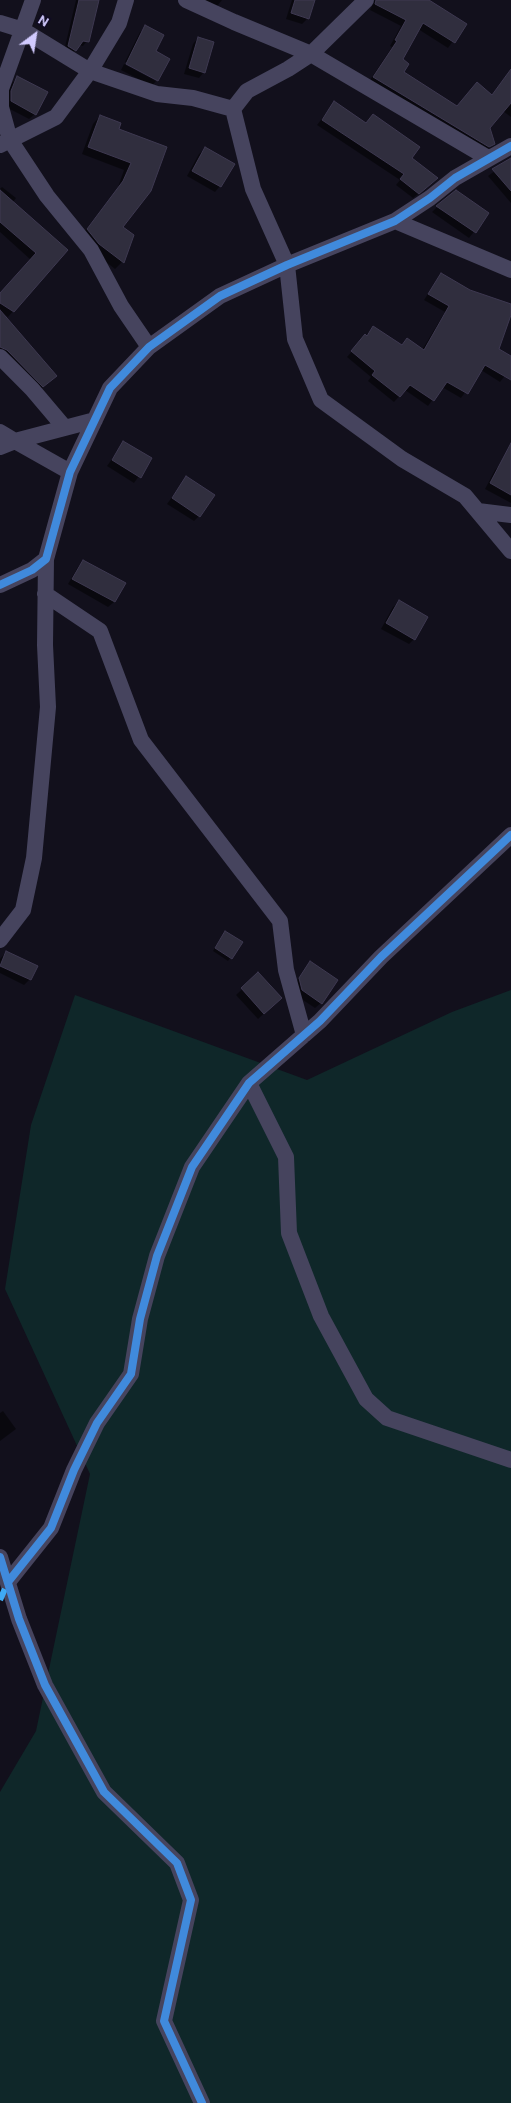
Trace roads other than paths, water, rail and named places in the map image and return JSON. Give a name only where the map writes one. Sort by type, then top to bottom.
[{"type":"street","points":[[33,0],[24,30],[1,89],[5,142],[91,250],[121,306],[149,347]]},
{"type":"street","points":[[5,142],[56,117],[90,71],[119,23],[126,0]]},
{"type":"street","points":[[186,0],[311,54],[488,158]]},
{"type":"street","points":[[233,109],[247,91],[311,54],[366,0]]},
{"type":"street","points":[[0,23],[24,30],[90,71],[157,94],[193,98],[233,109]]},
{"type":"street","points":[[233,109],[253,189],[287,265],[295,339],[321,400],[402,459],[465,496],[511,551]]},
{"type":"street","points":[[0,940],[23,910],[34,858],[48,707],[45,645],[46,559],[70,472],[110,388],[149,347],[220,296],[287,265],[395,221],[430,198],[455,178],[511,146]]},
{"type":"street","points":[[395,221],[511,270]]},
{"type":"street","points":[[0,357],[32,389],[65,428]]},
{"type":"street","points":[[8,444],[95,420]]},
{"type":"street","points":[[0,432],[8,444],[70,472]]},
{"type":"street","points":[[478,511],[511,515]]},
{"type":"street","points":[[0,585],[32,570],[46,559]]},
{"type":"street","points":[[46,594],[100,631],[141,740],[280,921],[286,970],[304,1035]]},
{"type":"street","points":[[8,1582],[52,1528],[74,1470],[97,1423],[131,1374],[140,1319],[157,1256],[192,1166],[249,1082],[320,1021],[381,957],[511,835]]},
{"type":"street","points":[[249,1082],[286,1157],[289,1233],[321,1316],[366,1398],[387,1418],[511,1460]]},
{"type":"street","points":[[0,1557],[19,1619],[45,1685],[104,1792],[177,1863],[191,1900],[164,2021],[202,2103]]}]
